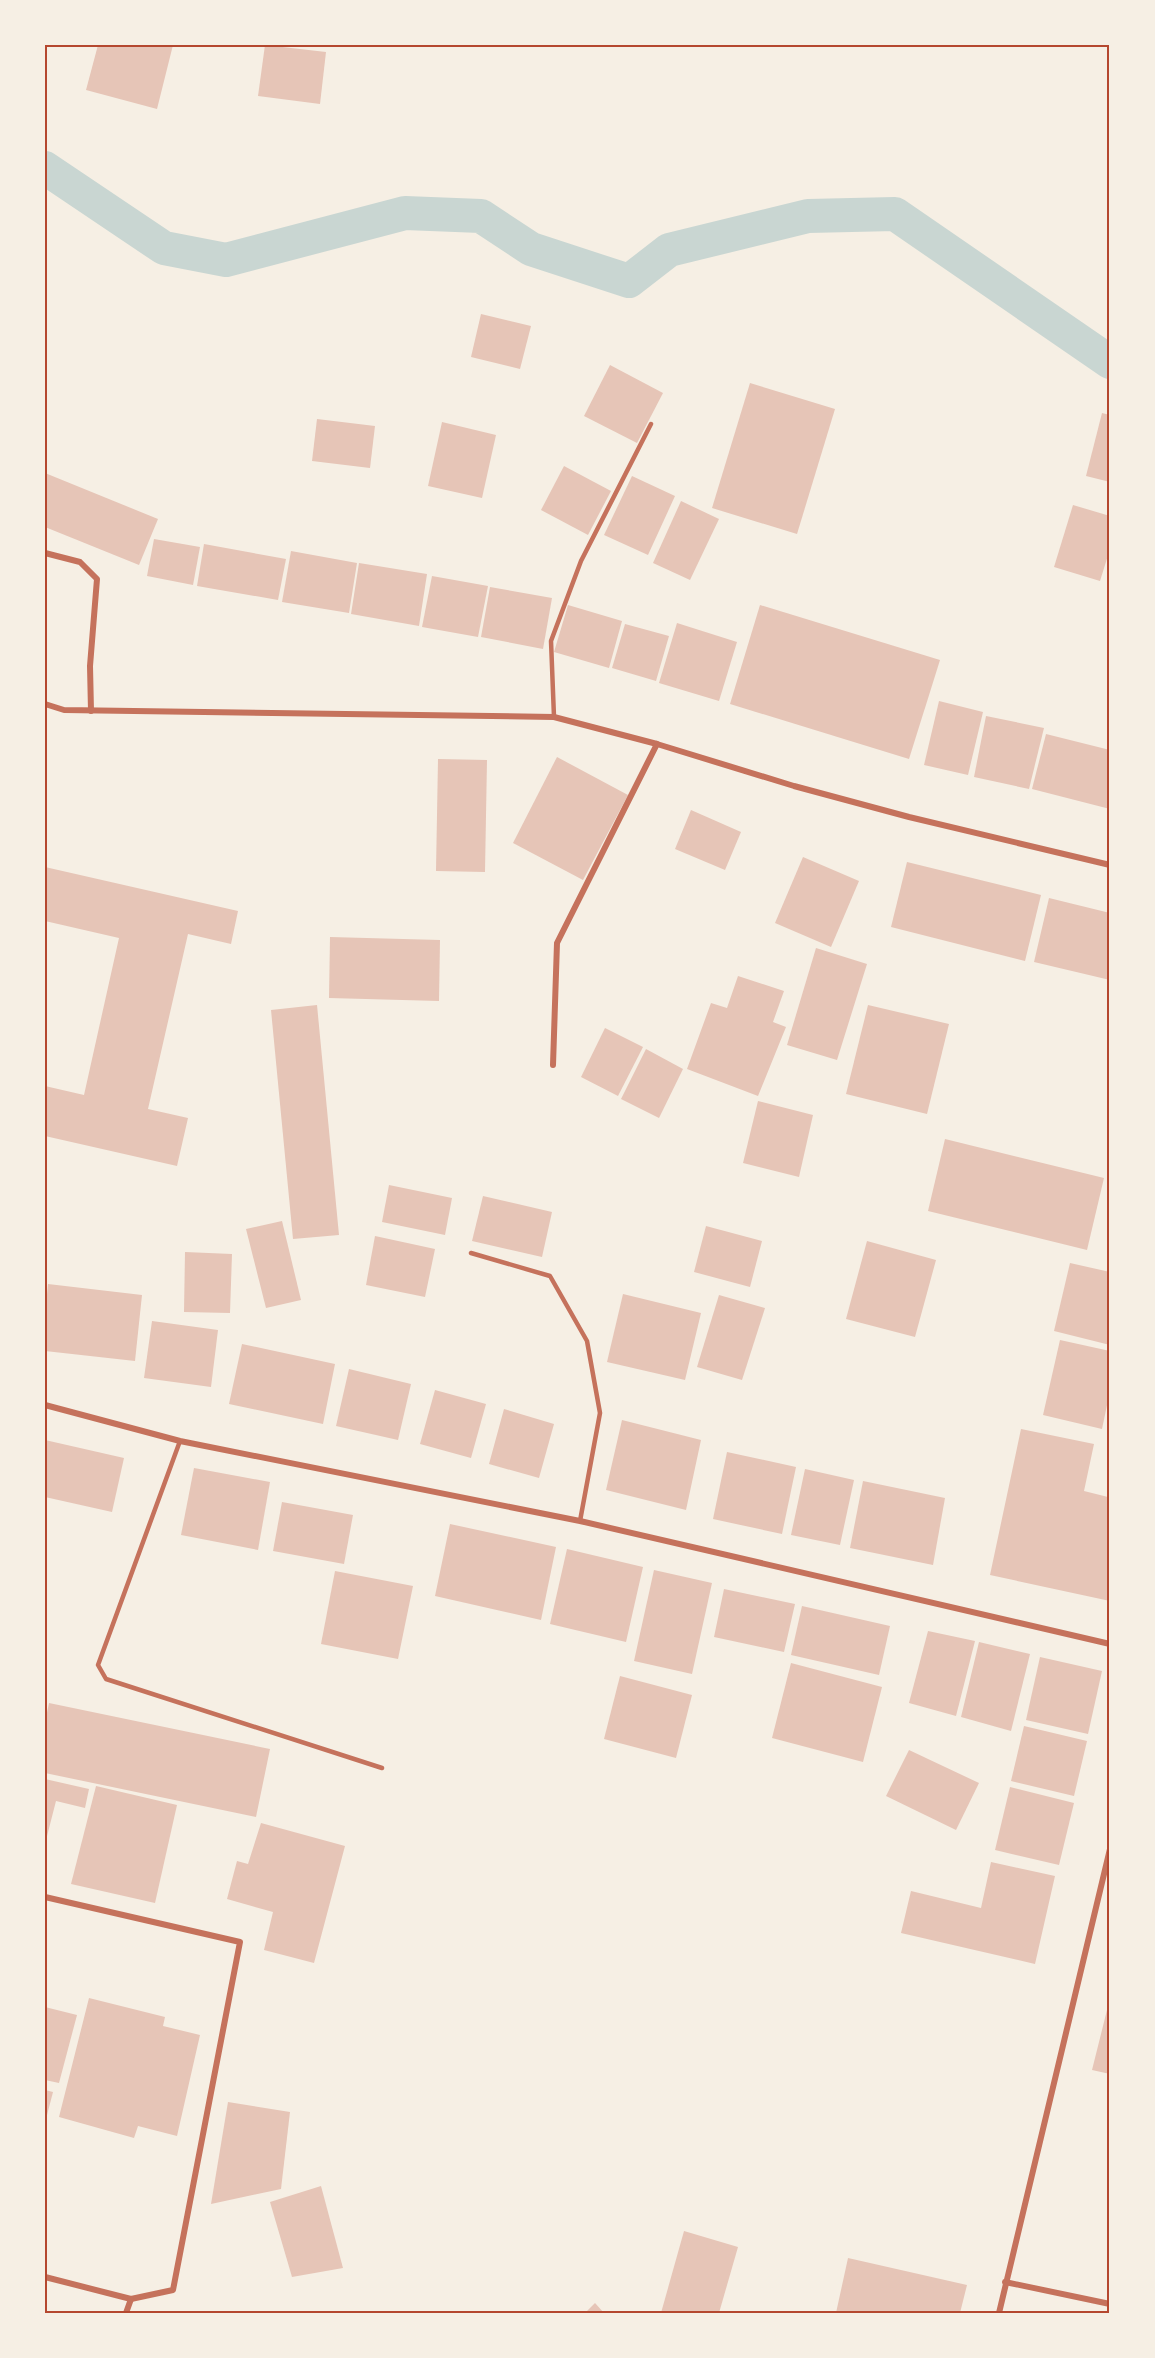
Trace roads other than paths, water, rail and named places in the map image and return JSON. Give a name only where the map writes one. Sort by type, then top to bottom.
[{"type":"street","points":[[45,553],[80,562],[97,579],[90,666],[91,711]]},
{"type":"street","points":[[45,704],[64,710],[91,711],[554,717],[657,744],[794,786],[909,817],[1110,865]]},
{"type":"street","points":[[552,1065],[557,943],[657,744]]},
{"type":"street","points":[[45,1405],[180,1442],[580,1521],[1110,1644]]},
{"type":"street","points":[[999,2313],[1110,1849]]},
{"type":"street","points":[[45,1897],[240,1942],[173,2290],[131,2300],[45,2277]]},
{"type":"street","points":[[1005,2282],[1110,2304]]},
{"type":"street","points":[[126,2313],[131,2300]]},
{"type":"lane","points":[[554,717],[550,641],[581,561],[651,424]]},
{"type":"lane","points":[[471,1253],[550,1276],[587,1341],[600,1413],[580,1521]]},
{"type":"lane","points":[[180,1442],[98,1665],[101,1673],[106,1678],[381,1768]]},
{"type":"waterway","points":[[45,168],[164,248],[226,260],[405,213],[481,216],[531,249],[629,281],[669,250],[808,216],[895,214],[1110,362]]}]
